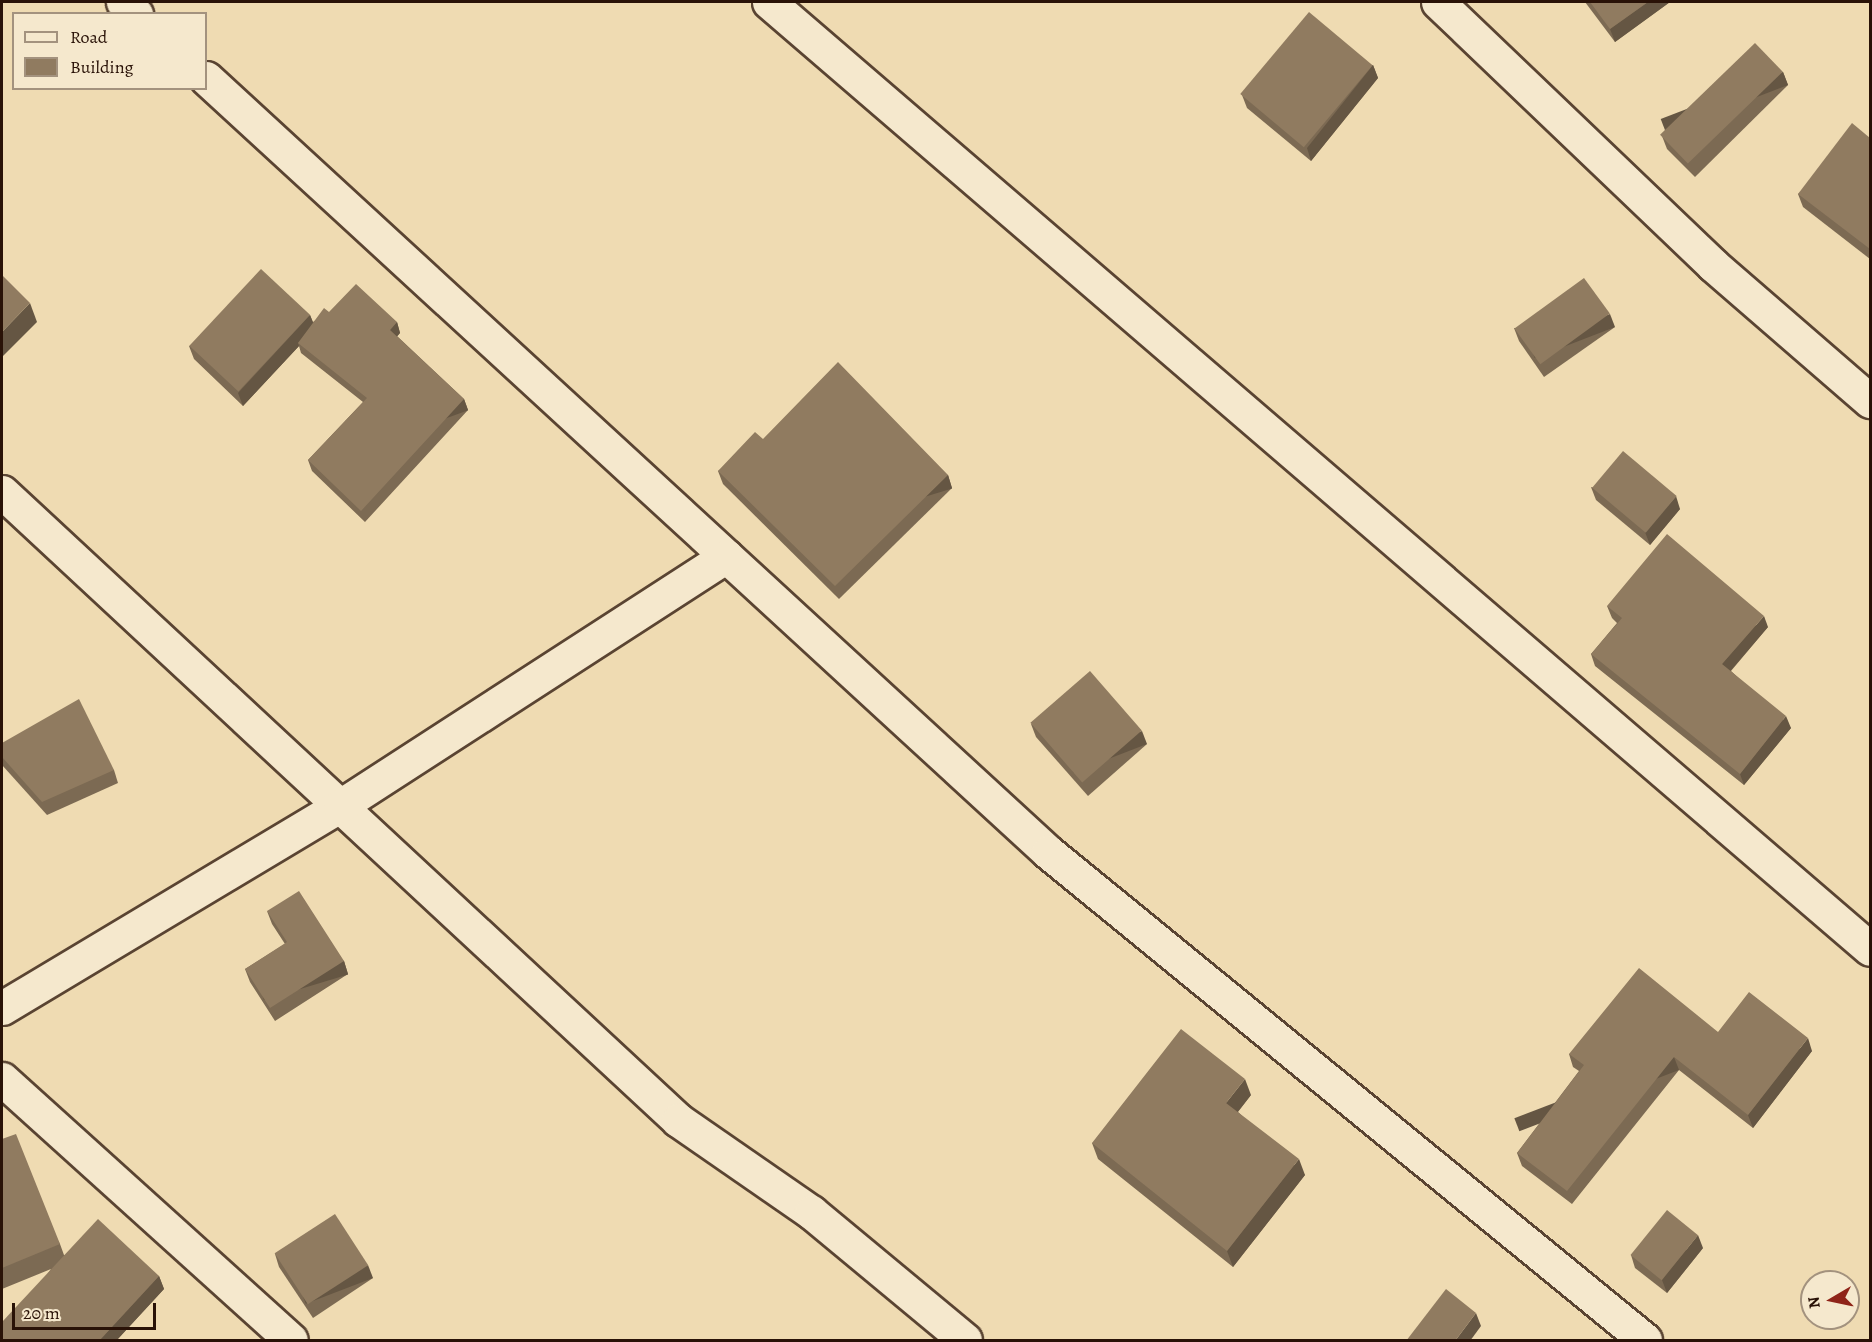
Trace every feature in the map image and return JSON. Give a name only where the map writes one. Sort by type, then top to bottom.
[{"type":"street","points":[[769,2],[1870,949]]},
{"type":"street","points":[[1438,2],[1713,265],[1870,401]]},
{"type":"street","points":[[207,79],[1048,852],[1645,1341]]},
{"type":"street","points":[[2,492],[678,1120],[811,1212],[965,1341]]},
{"type":"street","points":[[2,1008],[340,806],[726,556]]},
{"type":"street","points":[[2,1079],[291,1341]]},
{"type":"building","points":[[1590,2],[1648,2],[1610,29]]},
{"type":"building","points":[[1309,12],[1373,65],[1304,147],[1240,94]]},
{"type":"building","points":[[1755,43],[1783,72],[1688,163],[1660,135]]},
{"type":"building","points":[[1852,123],[1870,138],[1870,249],[1798,194]]},
{"type":"building","points":[[261,269],[310,315],[238,391],[189,346]]},
{"type":"building","points":[[2,275],[30,303],[2,332]]},
{"type":"building","points":[[1584,278],[1610,314],[1540,364],[1514,329]]},
{"type":"building","points":[[356,284],[397,322],[390,330],[464,399],[361,511],[308,460],[367,398],[298,343],[324,308],[329,312]]},
{"type":"building","points":[[838,362],[948,475],[835,586],[718,471],[755,432],[763,439]]},
{"type":"building","points":[[1623,451],[1677,496],[1646,533],[1592,488]]},
{"type":"building","points":[[1667,534],[1764,616],[1722,664],[1786,716],[1740,774],[1591,654],[1622,618],[1607,606]]},
{"type":"building","points":[[1090,671],[1142,731],[1082,782],[1030,723]]},
{"type":"building","points":[[79,699],[114,770],[42,802],[2,757],[2,743]]},
{"type":"building","points":[[299,891],[344,961],[270,1008],[245,969],[287,942],[267,911]]},
{"type":"building","points":[[1639,968],[1718,1032],[1749,992],[1808,1038],[1748,1115],[1674,1057],[1567,1191],[1517,1153],[1584,1065],[1569,1054]]},
{"type":"building","points":[[1181,1029],[1245,1079],[1226,1103],[1299,1159],[1227,1251],[1092,1143]]},
{"type":"building","points":[[16,1134],[60,1244],[2,1268],[2,1139]]},
{"type":"building","points":[[1667,1210],[1698,1235],[1662,1280],[1630,1255]]},
{"type":"building","points":[[335,1214],[368,1265],[308,1304],[275,1253]]},
{"type":"building","points":[[98,1219],[159,1276],[99,1341],[2,1341],[2,1322]]},
{"type":"building","points":[[1446,1289],[1476,1313],[1455,1341],[1406,1341]]}]
